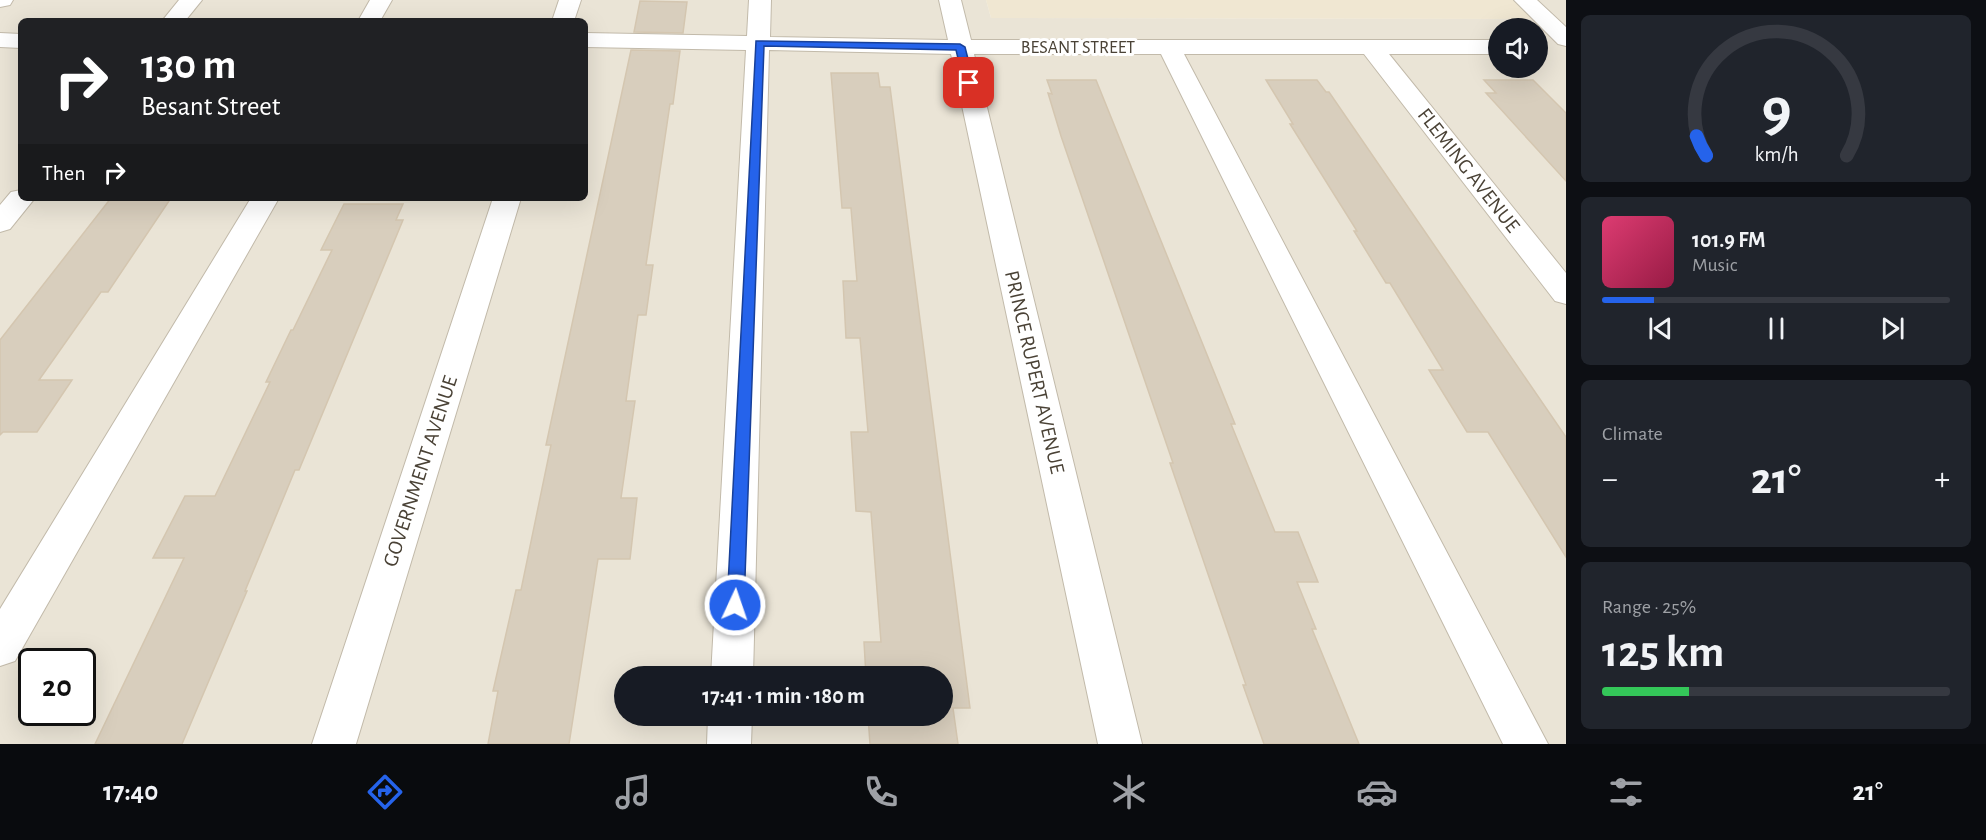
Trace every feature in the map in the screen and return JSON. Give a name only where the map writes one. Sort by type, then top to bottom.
[{"type":"street","points":[[176,18],[191,0]]},
{"type":"street","points":[[371,18],[381,0]]},
{"type":"street","points":[[564,18],[570,0]]},
{"type":"street","points":[[732,666],[760,0]]},
{"type":"street","name":"PRINCE RUPERT AVENUE","points":[[950,0],[1120,744]]},
{"type":"street","points":[[1525,0],[1560,45]]},
{"type":"street","points":[[0,40],[18,41]]},
{"type":"street","name":"BESANT STREET","points":[[588,40],[960,47],[1488,47]]},
{"type":"street","points":[[1169,46],[1526,744]]},
{"type":"street","name":"FLEMING AVENUE","points":[[1371,47],[1566,294]]},
{"type":"street","points":[[0,223],[18,201]]},
{"type":"street","points":[[0,647],[263,201]]},
{"type":"street","name":"GOVERNMENT AVENUE","points":[[334,744],[506,201]]},
{"type":"street","points":[[729,744],[730,726]]},
{"type":"shaded area","points":[[0,0],[986,0],[991,18],[1488,19],[1488,78],[1548,78],[1548,18],[1531,18],[1513,0],[1566,0],[1566,744],[0,744]]},
{"type":"shaded area","points":[[986,0],[1513,0],[1532,18],[1488,19],[991,18]]},
{"type":"building","points":[[640,1],[687,2],[683,33],[634,32]]},
{"type":"building","points":[[631,50],[680,51],[646,265],[653,265],[646,315],[638,315],[626,401],[635,401],[621,498],[637,498],[630,559],[598,559],[569,744],[488,744],[498,691],[493,691],[516,590],[521,590],[551,445],[546,445]]},
{"type":"building","points":[[831,73],[878,73],[880,87],[890,87],[970,708],[953,708],[953,666],[865,666],[864,642],[881,642],[871,512],[856,511],[851,432],[868,432],[860,338],[846,338],[843,281],[857,281],[851,208],[842,208]]},
{"type":"building","points":[[1047,80],[1096,80],[1235,424],[1231,424],[1275,532],[1298,532],[1318,582],[1297,582],[1316,629],[1312,629],[1359,744],[1264,744],[1170,463],[1173,463],[1061,136],[1048,93],[1052,94]]},
{"type":"building","points":[[1266,80],[1317,80],[1326,92],[1329,92],[1566,437],[1566,557],[1488,432],[1467,432],[1429,370],[1443,370],[1390,283],[1386,283],[1354,231],[1357,231],[1290,124],[1293,124]]},
{"type":"building","points":[[1484,80],[1533,80],[1566,113],[1566,181],[1486,93],[1496,93]]},
{"type":"building","points":[[109,201],[169,201],[108,292],[101,292],[39,380],[72,380],[37,432],[3,432],[0,435],[0,340]]},
{"type":"building","points":[[344,204],[403,204],[396,220],[403,220],[299,470],[295,470],[182,744],[95,744],[184,558],[153,558],[185,496],[215,496],[270,382],[266,382],[332,250],[321,250]]},
{"type":"building","points":[[953,708],[958,744],[870,744],[869,726],[953,726]]},
{"type":"route","points":[[735,605],[759,43],[960,47],[969,83]]}]
